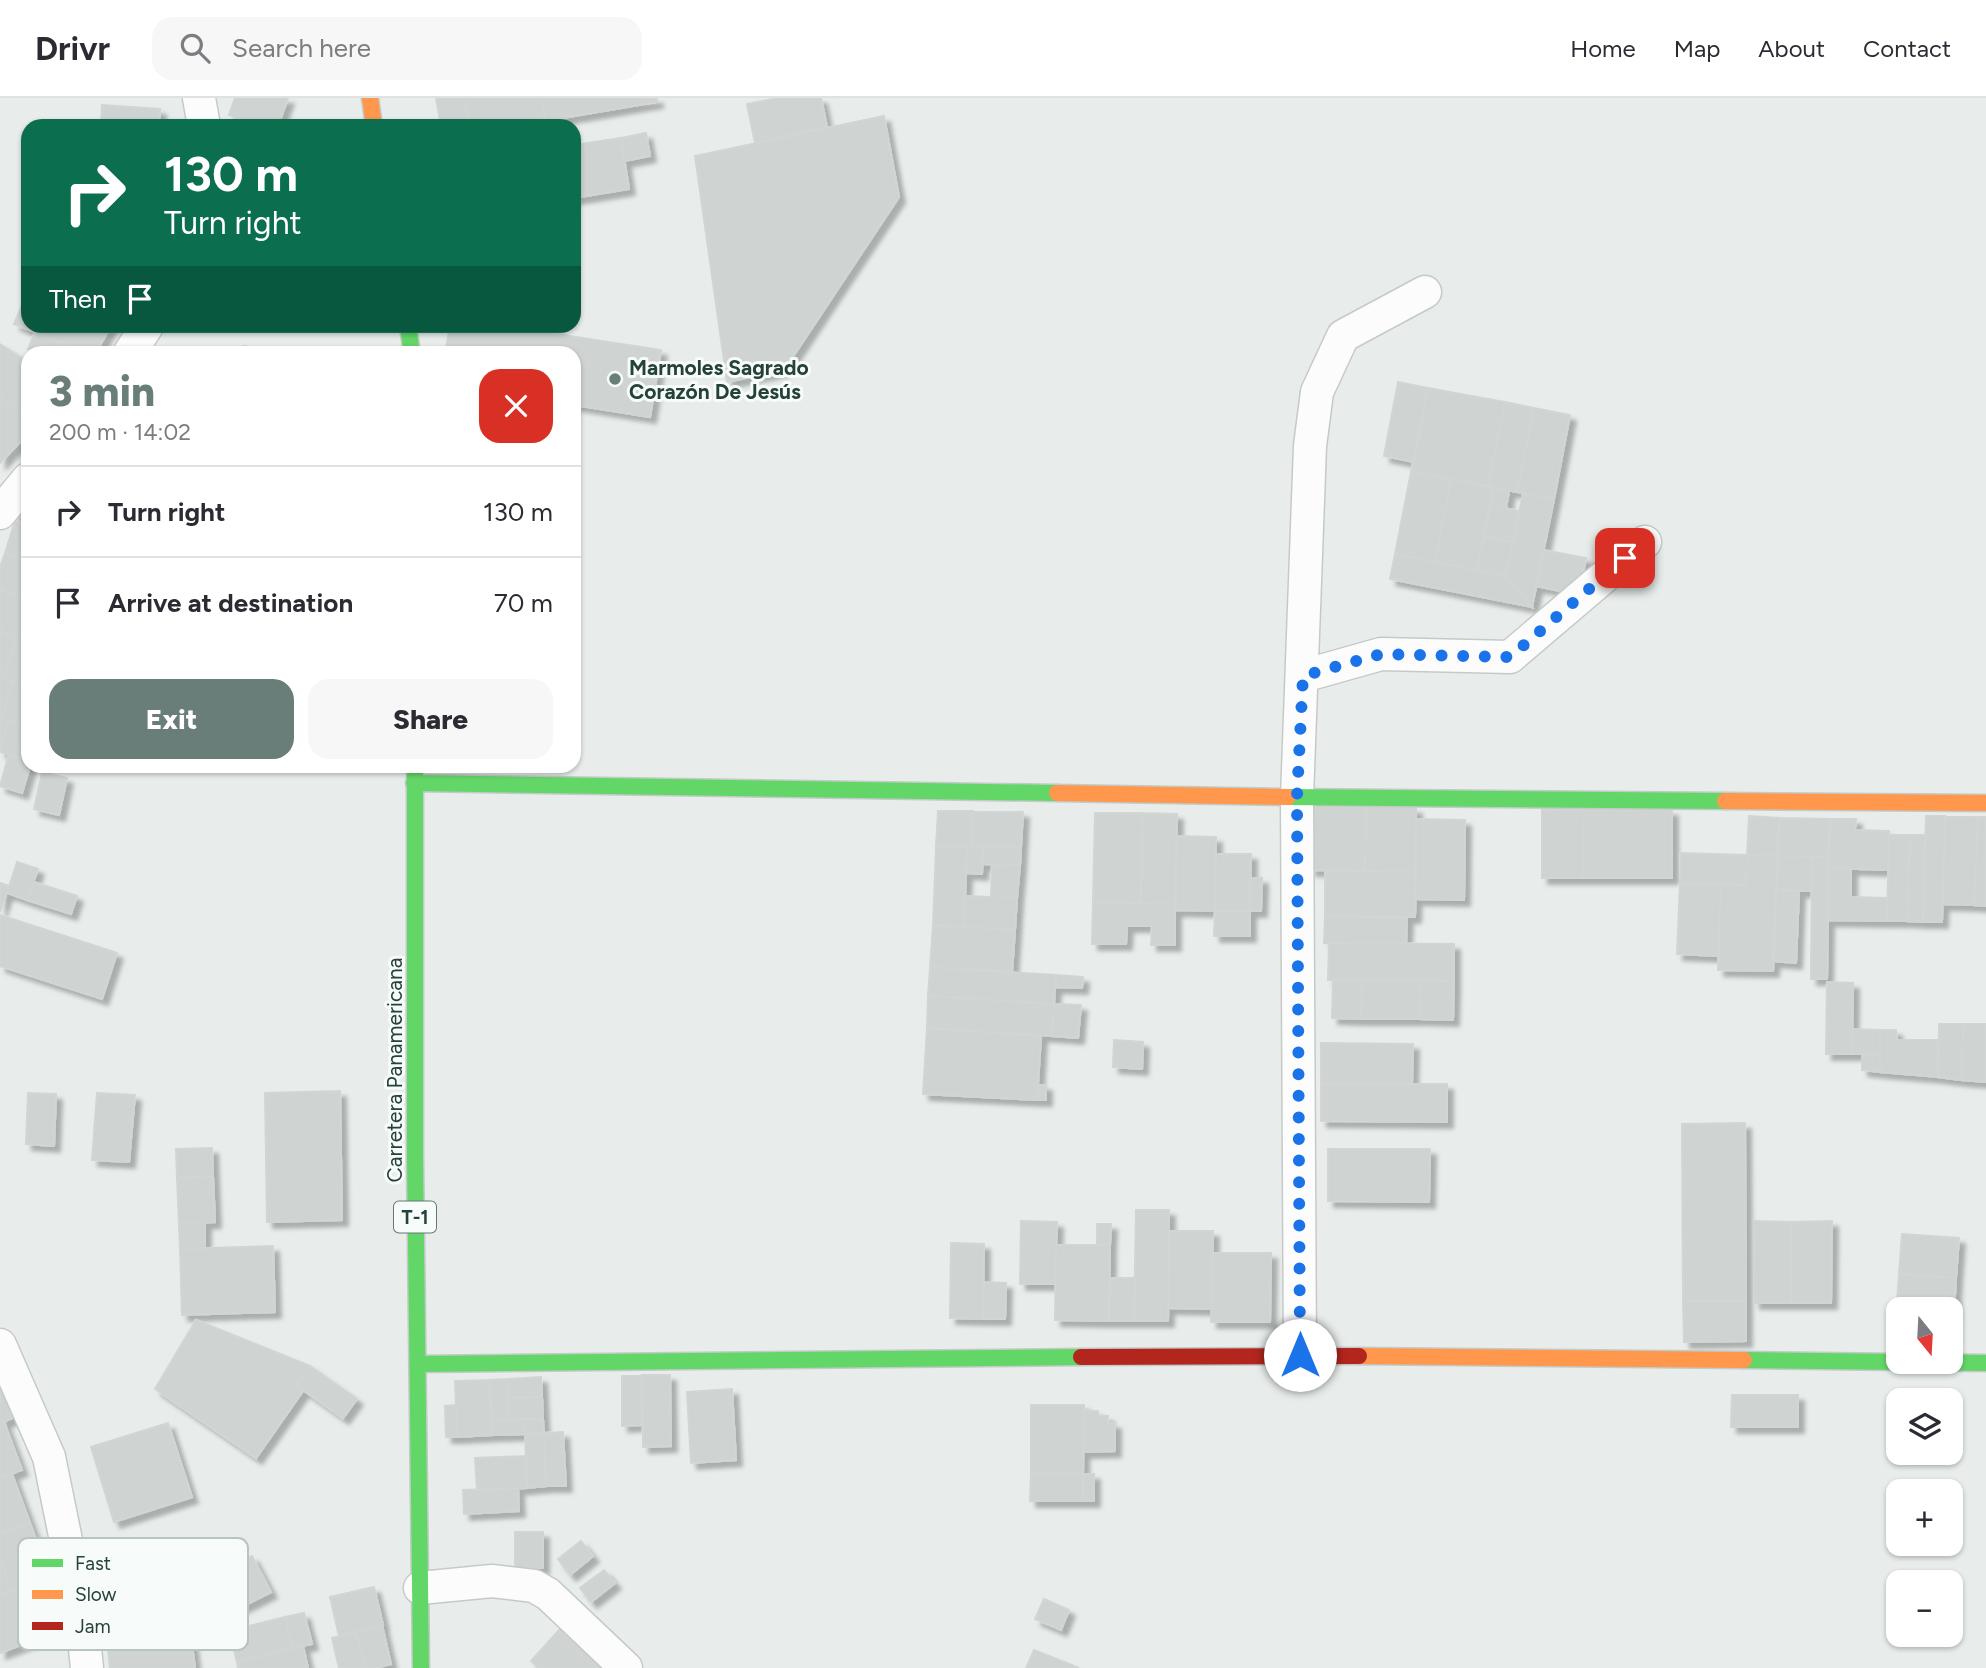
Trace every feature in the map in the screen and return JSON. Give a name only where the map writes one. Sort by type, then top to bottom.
[{"type":"main road","points":[[370,98],[373,119]]},
{"type":"main road","points":[[415,775],[1297,797],[1986,803]]},
{"type":"main road","name":"Carretera Panamericana","points":[[415,775],[415,1157],[421,1668]]},
{"type":"main road","points":[[418,1364],[1300,1355],[1986,1363]]},
{"type":"street","points":[[199,98],[203,119]]},
{"type":"street","points":[[1300,1355],[1297,797],[1310,446],[1317,392],[1343,336],[1424,292]]},
{"type":"street","points":[[0,513],[21,488]]},
{"type":"street","points":[[1303,676],[1381,654],[1510,657],[1645,542]]},
{"type":"street","points":[[0,1345],[49,1457],[66,1538]]},
{"type":"street","points":[[420,1588],[492,1581],[534,1586],[548,1594],[626,1668]]},
{"type":"street","points":[[85,1650],[87,1668]]},
{"type":"building","points":[[235,98],[288,98],[280,119],[240,119],[229,115]]},
{"type":"building","points":[[436,98],[464,98],[468,119],[440,119]]},
{"type":"building","points":[[464,98],[542,98],[545,119],[468,119]]},
{"type":"building","points":[[542,98],[657,98],[657,102],[545,119]]},
{"type":"building","points":[[778,98],[821,98],[827,127],[755,143],[747,104]]},
{"type":"building","points":[[102,105],[160,109],[159,119],[101,119]]},
{"type":"building","points":[[884,116],[899,197],[784,370],[727,382],[695,156]]},
{"type":"building","points":[[646,133],[650,156],[624,161],[621,138]]},
{"type":"building","points":[[621,138],[629,189],[581,197],[581,144]]},
{"type":"building","points":[[21,308],[21,327],[14,324]]},
{"type":"building","points":[[35,333],[38,333],[71,346],[29,346]]},
{"type":"building","points":[[36,333],[107,333],[100,346],[69,346]]},
{"type":"building","name":"Marmoles Sagrado Corazón De Jesús","points":[[449,333],[550,333],[661,350],[650,417],[581,406],[581,346],[446,346]]},
{"type":"building","points":[[0,344],[21,358],[21,413],[0,397]]},
{"type":"building","points":[[1398,382],[1428,388],[1414,462],[1384,456]]},
{"type":"building","points":[[1428,388],[1505,402],[1488,486],[1411,472]]},
{"type":"building","points":[[0,397],[21,413],[21,441],[0,463]]},
{"type":"building","points":[[1505,402],[1534,408],[1517,492],[1488,486]]},
{"type":"building","points":[[1534,408],[1570,415],[1554,499],[1517,492]]},
{"type":"building","points":[[1411,472],[1451,479],[1435,562],[1395,554]]},
{"type":"building","points":[[1451,479],[1494,488],[1477,570],[1435,562]]},
{"type":"building","points":[[1494,488],[1509,491],[1506,508],[1490,505]]},
{"type":"building","points":[[1523,493],[1554,499],[1532,607],[1506,576]]},
{"type":"building","points":[[21,502],[21,517],[13,515]]},
{"type":"building","points":[[1490,505],[1519,511],[1513,542],[1484,536]]},
{"type":"building","points":[[15,521],[21,523],[21,559],[5,553]]},
{"type":"building","points":[[1484,536],[1513,542],[1506,576],[1477,570]]},
{"type":"building","points":[[1544,550],[1586,558],[1579,595],[1536,586]]},
{"type":"building","points":[[5,553],[21,559],[21,597],[0,590],[0,567]]},
{"type":"building","points":[[1395,554],[1506,576],[1532,607],[1390,579]]},
{"type":"building","points":[[0,590],[21,597],[21,638],[0,631]]},
{"type":"building","points":[[0,631],[17,637],[3,678],[0,677]]},
{"type":"building","points":[[17,637],[21,638],[21,684],[3,678]]},
{"type":"building","points":[[0,677],[13,681],[1,719],[0,719]]},
{"type":"building","points":[[13,681],[21,684],[21,725],[1,719]]},
{"type":"building","points":[[0,719],[8,721],[0,748]]},
{"type":"building","points":[[8,721],[21,725],[21,758],[0,752]]},
{"type":"building","points":[[9,754],[21,758],[21,773],[28,773],[22,793],[0,786]]},
{"type":"building","points":[[42,773],[67,778],[59,815],[34,809]]},
{"type":"building","points":[[1311,807],[1366,807],[1365,871],[1310,870]]},
{"type":"building","points":[[1366,807],[1416,808],[1416,872],[1365,871]]},
{"type":"building","points":[[1542,810],[1584,810],[1583,878],[1542,878]]},
{"type":"building","points":[[1584,810],[1672,810],[1672,878],[1583,878]]},
{"type":"building","points":[[938,811],[973,811],[972,846],[936,846]]},
{"type":"building","points":[[973,811],[1023,812],[1021,847],[972,846]]},
{"type":"building","points":[[1095,813],[1142,813],[1141,903],[1093,902]]},
{"type":"building","points":[[1142,813],[1177,814],[1175,904],[1141,903]]},
{"type":"building","points":[[1749,816],[1779,818],[1778,856],[1747,855]]},
{"type":"building","points":[[1926,816],[1945,816],[1942,922],[1923,922]]},
{"type":"building","points":[[1945,816],[1978,817],[1974,905],[1943,904]]},
{"type":"building","points":[[1978,817],[1986,817],[1986,906],[1974,905]]},
{"type":"building","points":[[1779,818],[1830,819],[1829,857],[1778,856]]},
{"type":"building","points":[[1416,819],[1465,820],[1464,900],[1415,899]]},
{"type":"building","points":[[1830,819],[1856,819],[1855,830],[1889,831],[1888,870],[1828,868]]},
{"type":"building","points":[[1889,835],[1910,835],[1907,921],[1887,921]]},
{"type":"building","points":[[1910,835],[1925,835],[1923,922],[1907,921]]},
{"type":"building","points":[[1176,836],[1216,837],[1215,911],[1176,910]]},
{"type":"building","points":[[936,846],[967,846],[964,927],[933,925]]},
{"type":"building","points":[[967,846],[983,846],[982,874],[966,873]]},
{"type":"building","points":[[983,846],[1021,847],[1020,865],[982,864]]},
{"type":"building","points":[[1681,853],[1747,855],[1746,885],[1680,883]]},
{"type":"building","points":[[1216,854],[1251,854],[1250,911],[1215,911]]},
{"type":"building","points":[[1747,855],[1778,856],[1773,971],[1718,970],[1721,884],[1746,885]]},
{"type":"building","points":[[1778,856],[1812,857],[1812,891],[1776,890]]},
{"type":"building","points":[[1812,857],[1829,857],[1827,979],[1811,979]]},
{"type":"building","points":[[17,862],[38,869],[27,900],[7,893]]},
{"type":"building","points":[[992,864],[1020,865],[1017,898],[991,897]]},
{"type":"building","points":[[1828,868],[1851,869],[1851,897],[1887,898],[1887,921],[1828,920]]},
{"type":"building","points":[[1325,871],[1416,872],[1415,917],[1325,916]]},
{"type":"building","points":[[1250,878],[1262,878],[1261,911],[1250,911]]},
{"type":"building","points":[[34,882],[77,896],[71,914],[27,900]]},
{"type":"building","points":[[0,883],[9,886],[0,912]]},
{"type":"building","points":[[1680,883],[1721,884],[1718,956],[1677,954]]},
{"type":"building","points":[[1776,890],[1799,891],[1796,963],[1773,961]]},
{"type":"building","points":[[965,896],[1017,898],[1015,930],[964,927]]},
{"type":"building","points":[[1093,902],[1175,904],[1175,945],[1151,945],[1152,926],[1127,926],[1126,944],[1092,944]]},
{"type":"building","points":[[1215,911],[1250,911],[1250,936],[1214,936]]},
{"type":"building","points":[[0,915],[117,953],[102,999],[0,966]]},
{"type":"building","points":[[1325,916],[1407,918],[1406,944],[1324,943]]},
{"type":"building","points":[[933,925],[1015,930],[1012,972],[930,967]]},
{"type":"building","points":[[1329,943],[1454,944],[1454,981],[1328,980]]},
{"type":"building","points":[[930,967],[1056,975],[1054,1004],[928,996]]},
{"type":"building","points":[[1056,975],[1083,977],[1082,988],[1056,987]]},
{"type":"building","points":[[1333,979],[1362,980],[1361,1019],[1332,1018]]},
{"type":"building","points":[[1362,980],[1421,980],[1420,1019],[1361,1019]]},
{"type":"building","points":[[1421,980],[1454,981],[1453,1020],[1420,1019]]},
{"type":"building","points":[[1827,982],[1853,983],[1852,1054],[1826,1054]]},
{"type":"building","points":[[928,996],[1054,1004],[1052,1036],[927,1028]]},
{"type":"building","points":[[1054,1004],[1081,1005],[1078,1038],[1052,1036]]},
{"type":"building","points":[[1939,1024],[1963,1024],[1962,1080],[1938,1077]]},
{"type":"building","points":[[1963,1024],[1986,1024],[1986,1082],[1962,1080]]},
{"type":"building","points":[[927,1028],[1041,1036],[1037,1100],[923,1094]]},
{"type":"building","points":[[1852,1029],[1880,1030],[1880,1054],[1852,1054]]},
{"type":"building","points":[[1880,1030],[1896,1030],[1897,1040],[1938,1040],[1938,1077],[1880,1072]]},
{"type":"building","points":[[1114,1040],[1143,1042],[1142,1069],[1113,1067]]},
{"type":"building","points":[[1321,1043],[1413,1044],[1412,1084],[1321,1084]]},
{"type":"building","points":[[1862,1054],[1880,1054],[1880,1072],[1862,1070]]},
{"type":"building","points":[[1321,1084],[1447,1084],[1447,1122],[1321,1121]]},
{"type":"building","points":[[1038,1085],[1046,1085],[1046,1100],[1037,1100]]},
{"type":"building","points":[[340,1091],[342,1220],[267,1222],[265,1093]]},
{"type":"building","points":[[28,1093],[56,1094],[54,1146],[26,1144]]},
{"type":"building","points":[[97,1093],[135,1095],[129,1162],[92,1160]]},
{"type":"building","points":[[1745,1123],[1746,1301],[1683,1301],[1682,1124]]},
{"type":"building","points":[[212,1148],[213,1176],[177,1178],[176,1149]]},
{"type":"building","points":[[1328,1149],[1430,1149],[1429,1202],[1328,1201]]},
{"type":"building","points":[[213,1176],[215,1222],[179,1224],[177,1178]]},
{"type":"building","points":[[1136,1210],[1169,1210],[1168,1321],[1134,1321]]},
{"type":"building","points":[[1021,1221],[1057,1222],[1055,1284],[1020,1284]]},
{"type":"building","points":[[1754,1221],[1791,1222],[1791,1303],[1754,1303]]},
{"type":"building","points":[[1832,1221],[1831,1303],[1791,1303],[1791,1222]]},
{"type":"building","points":[[205,1223],[205,1248],[180,1249],[179,1224]]},
{"type":"building","points":[[1097,1224],[1111,1224],[1110,1245],[1097,1245]]},
{"type":"building","points":[[1170,1231],[1213,1231],[1212,1309],[1168,1308]]},
{"type":"building","points":[[1902,1234],[1959,1238],[1956,1278],[1899,1274]]},
{"type":"building","points":[[951,1243],[984,1244],[983,1319],[950,1318]]},
{"type":"building","points":[[1056,1245],[1110,1245],[1109,1321],[1055,1320]]},
{"type":"building","points":[[273,1246],[275,1312],[182,1315],[180,1249]]},
{"type":"building","points":[[1212,1253],[1271,1253],[1270,1322],[1211,1322]]},
{"type":"building","points":[[1899,1274],[1956,1278],[1955,1297],[1897,1297]]},
{"type":"building","points":[[1110,1278],[1135,1278],[1134,1321],[1109,1321]]},
{"type":"building","points":[[984,1282],[1006,1283],[1005,1319],[983,1319]]},
{"type":"building","points":[[1683,1301],[1746,1301],[1746,1341],[1684,1342]]},
{"type":"building","points":[[196,1320],[310,1366],[296,1385],[303,1391],[256,1458],[155,1389]]},
{"type":"building","points":[[310,1366],[357,1399],[343,1418],[296,1385]]},
{"type":"building","points":[[642,1375],[642,1425],[622,1426],[622,1376]]},
{"type":"building","points":[[642,1375],[670,1375],[671,1446],[643,1447]]},
{"type":"building","points":[[541,1377],[542,1397],[508,1398],[508,1379]]},
{"type":"building","points":[[508,1379],[509,1420],[492,1421],[489,1380]]},
{"type":"building","points":[[0,1380],[13,1418],[0,1423]]},
{"type":"building","points":[[489,1380],[492,1435],[457,1437],[455,1381]]},
{"type":"building","points":[[732,1389],[736,1460],[691,1463],[687,1392]]},
{"type":"building","points":[[1732,1395],[1798,1395],[1798,1427],[1731,1427]]},
{"type":"building","points":[[542,1397],[543,1419],[509,1420],[508,1398]]},
{"type":"building","points":[[456,1405],[457,1437],[446,1437],[445,1406]]},
{"type":"building","points":[[1031,1405],[1084,1405],[1083,1474],[1031,1474]]},
{"type":"building","points":[[1083,1411],[1098,1411],[1098,1416],[1108,1416],[1107,1423],[1115,1423],[1115,1451],[1083,1452]]},
{"type":"building","points":[[524,1419],[543,1419],[544,1433],[525,1434]]},
{"type":"building","points":[[524,1419],[525,1434],[492,1435],[492,1421]]},
{"type":"building","points":[[4,1422],[22,1470],[0,1478],[0,1423]]},
{"type":"building","points":[[168,1423],[192,1497],[114,1522],[91,1447]]},
{"type":"building","points":[[563,1432],[566,1486],[546,1486],[544,1433]]},
{"type":"building","points":[[544,1433],[546,1486],[527,1488],[525,1434]]},
{"type":"building","points":[[526,1456],[527,1488],[477,1490],[475,1458]]},
{"type":"building","points":[[12,1474],[30,1523],[0,1534],[0,1478]]},
{"type":"building","points":[[1031,1474],[1083,1474],[1083,1501],[1030,1501]]},
{"type":"building","points":[[1083,1474],[1094,1474],[1094,1501],[1083,1501]]},
{"type":"building","points":[[518,1488],[519,1511],[464,1514],[463,1490]]},
{"type":"building","points":[[30,1523],[36,1538],[18,1538],[18,1589],[12,1591],[0,1558],[0,1534]]},
{"type":"building","points":[[515,1532],[543,1532],[543,1568],[515,1568]]},
{"type":"building","points":[[581,1541],[593,1556],[570,1575],[558,1559]]},
{"type":"building","points":[[252,1556],[271,1592],[248,1604],[248,1558]]},
{"type":"building","points":[[0,1558],[12,1591],[0,1595]]},
{"type":"building","points":[[604,1570],[615,1583],[591,1602],[580,1588]]},
{"type":"building","points":[[374,1587],[383,1625],[339,1636],[330,1597]]},
{"type":"building","points":[[18,1588],[18,1646],[0,1653],[0,1595]]},
{"type":"building","points":[[1044,1599],[1069,1610],[1061,1630],[1035,1619]]},
{"type":"building","points":[[304,1613],[312,1644],[292,1648],[285,1617]]},
{"type":"building","points":[[285,1617],[292,1648],[237,1662],[234,1650],[248,1650],[248,1626]]},
{"type":"building","points":[[382,1625],[391,1664],[365,1668],[356,1632]]},
{"type":"building","points":[[560,1629],[603,1668],[538,1668],[531,1661]]},
{"type":"building","points":[[356,1632],[365,1667],[339,1668],[332,1638]]},
{"type":"building","points":[[303,1646],[308,1668],[238,1668],[237,1662]]},
{"type":"building","points":[[108,1650],[193,1650],[195,1668],[110,1668]]},
{"type":"building","points":[[1034,1650],[1079,1668],[1026,1668]]},
{"type":"traffic: fast","points":[[409,333],[411,346]]},
{"type":"traffic: fast","points":[[415,773],[415,1157],[421,1668]]},
{"type":"traffic: fast","points":[[414,783],[1057,793]]},
{"type":"traffic: fast","points":[[1288,797],[1725,801]]},
{"type":"traffic: fast","points":[[418,1364],[1081,1357]]},
{"type":"traffic: fast","points":[[1744,1360],[1986,1363]]},
{"type":"traffic: slow","points":[[370,98],[373,119]]},
{"type":"traffic: slow","points":[[1057,793],[1288,797]]},
{"type":"traffic: slow","points":[[1725,801],[1986,803]]},
{"type":"traffic: slow","points":[[1359,1356],[1744,1360]]},
{"type":"traffic: jam","points":[[1081,1357],[1359,1356]]},
{"type":"place","name":"Marmoles Sagrado Corazón De Jesús","points":[[615,379]]},
{"type":"route","points":[[1300,1355],[1297,797],[1303,676],[1381,654],[1510,657],[1625,558]]}]
